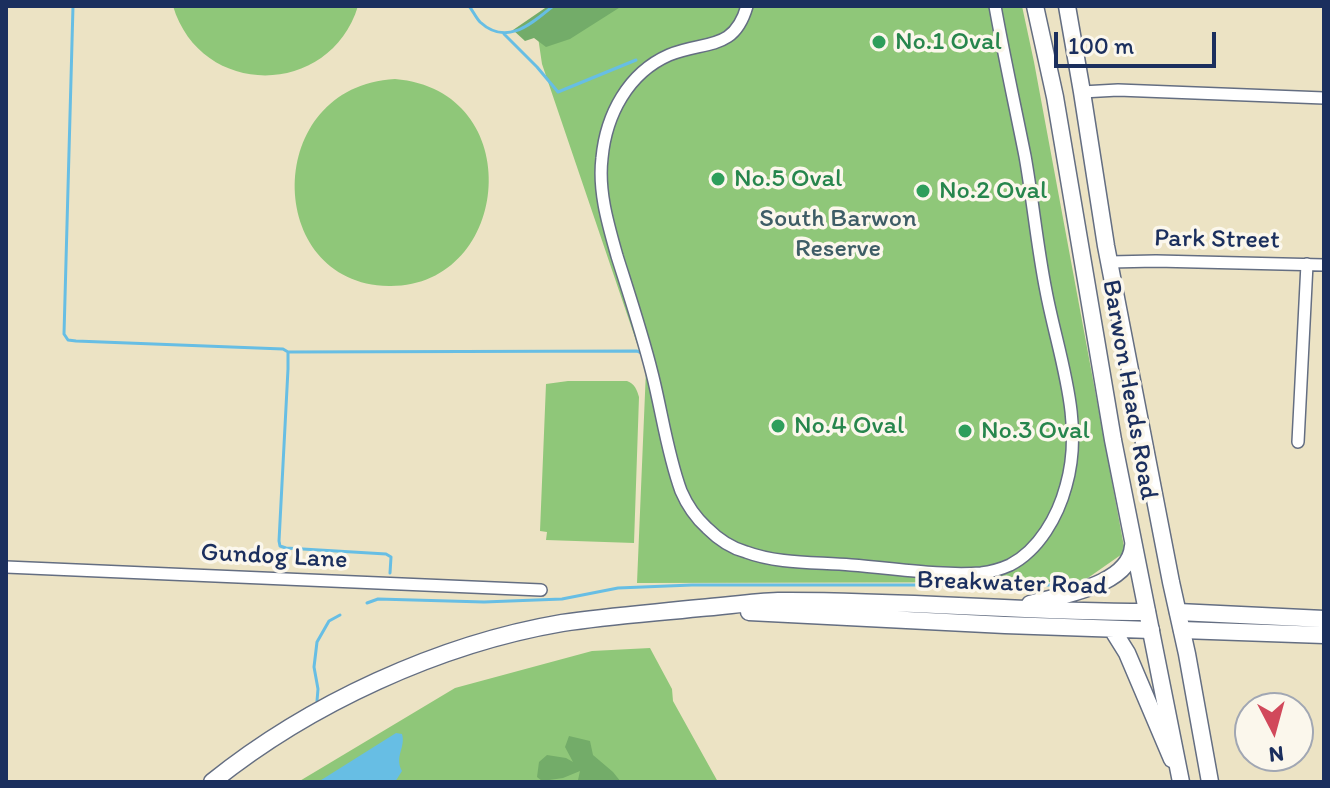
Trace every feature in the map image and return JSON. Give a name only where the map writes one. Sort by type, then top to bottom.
[{"type":"main road","name":"Barwon Heads Road","points":[[1035,6],[1060,121],[1133,546],[1180,779]]},
{"type":"main road","name":"Barwon Heads Road","points":[[1067,6],[1110,262],[1210,782]]},
{"type":"main road","points":[[1013,609],[1090,587],[1112,577],[1129,563],[1133,546]]},
{"type":"main road","name":"Breakwater Road","points":[[212,782],[281,734],[347,697],[426,662],[503,637],[609,616],[756,602],[804,601],[1324,619]]},
{"type":"main road","name":"Breakwater Road","points":[[699,609],[1112,629],[1324,635]]},
{"type":"main road","points":[[1112,629],[1127,653],[1180,779]]},
{"type":"street","points":[[747,6],[742,22],[732,35],[714,44],[670,55],[631,82],[607,130],[602,159],[602,188],[608,222],[652,372],[681,491],[692,512],[705,526],[725,543],[745,552],[779,559],[955,573],[985,573],[1023,557],[1050,523],[1066,488],[1070,467],[1073,421],[1069,393],[1046,294],[1026,160],[995,6]]},
{"type":"street","points":[[1082,92],[1109,90],[1324,98]]},
{"type":"street","name":"Park Street","points":[[1110,262],[1324,265]]},
{"type":"street","points":[[1298,442],[1307,264]]},
{"type":"street","name":"Gundog Lane","points":[[6,567],[541,590]]},
{"type":"green space","points":[[173,6],[358,6],[343,36],[321,58],[295,71],[266,75],[236,71],[210,58],[188,36]]},
{"type":"green space","points":[[548,6],[622,6],[570,39],[546,47],[534,38],[525,41],[513,30]]},
{"type":"green space","name":"South Barwon Reserve","points":[[574,6],[1022,6],[1125,552],[1082,582],[637,583],[646,370],[542,64],[538,37]]},
{"type":"green space","points":[[395,79],[439,91],[468,116],[485,150],[489,187],[481,224],[461,256],[430,278],[389,286],[348,277],[318,254],[300,221],[295,184],[301,147],[320,114],[351,90]]},
{"type":"green space","points":[[627,381],[637,392],[634,543],[546,540],[547,532],[540,531],[546,384]]},
{"type":"green space","points":[[650,648],[672,689],[673,701],[718,782],[298,782],[455,688],[592,651]]},
{"type":"green space","points":[[569,736],[590,741],[593,755],[621,782],[572,782],[578,780],[580,771],[563,778],[542,781],[537,777],[539,762],[547,755],[573,762],[565,747]]},
{"type":"water","points":[[396,733],[402,734],[403,739],[399,761],[402,771],[395,782],[318,782]]},
{"type":"waterway","points":[[73,6],[64,334],[68,340],[76,341],[283,349],[288,352],[280,546],[386,554],[391,557],[390,573]]},
{"type":"waterway","points":[[469,6],[480,22],[500,32],[519,30],[553,6]]},
{"type":"waterway","points":[[504,34],[558,92],[636,60]]},
{"type":"waterway","points":[[288,352],[641,353]]},
{"type":"waterway","points":[[367,603],[378,599],[484,602],[562,599],[618,588],[692,585],[1074,585]]},
{"type":"waterway","points":[[317,701],[314,667],[317,642],[329,621],[340,615]]},
{"type":"place","name":"No.1 Oval","points":[[879,42]]},
{"type":"place","name":"No.5 Oval","points":[[718,179]]},
{"type":"place","name":"No.2 Oval","points":[[923,191]]},
{"type":"place","name":"No.4 Oval","points":[[778,426]]},
{"type":"place","name":"No.3 Oval","points":[[965,431]]}]
